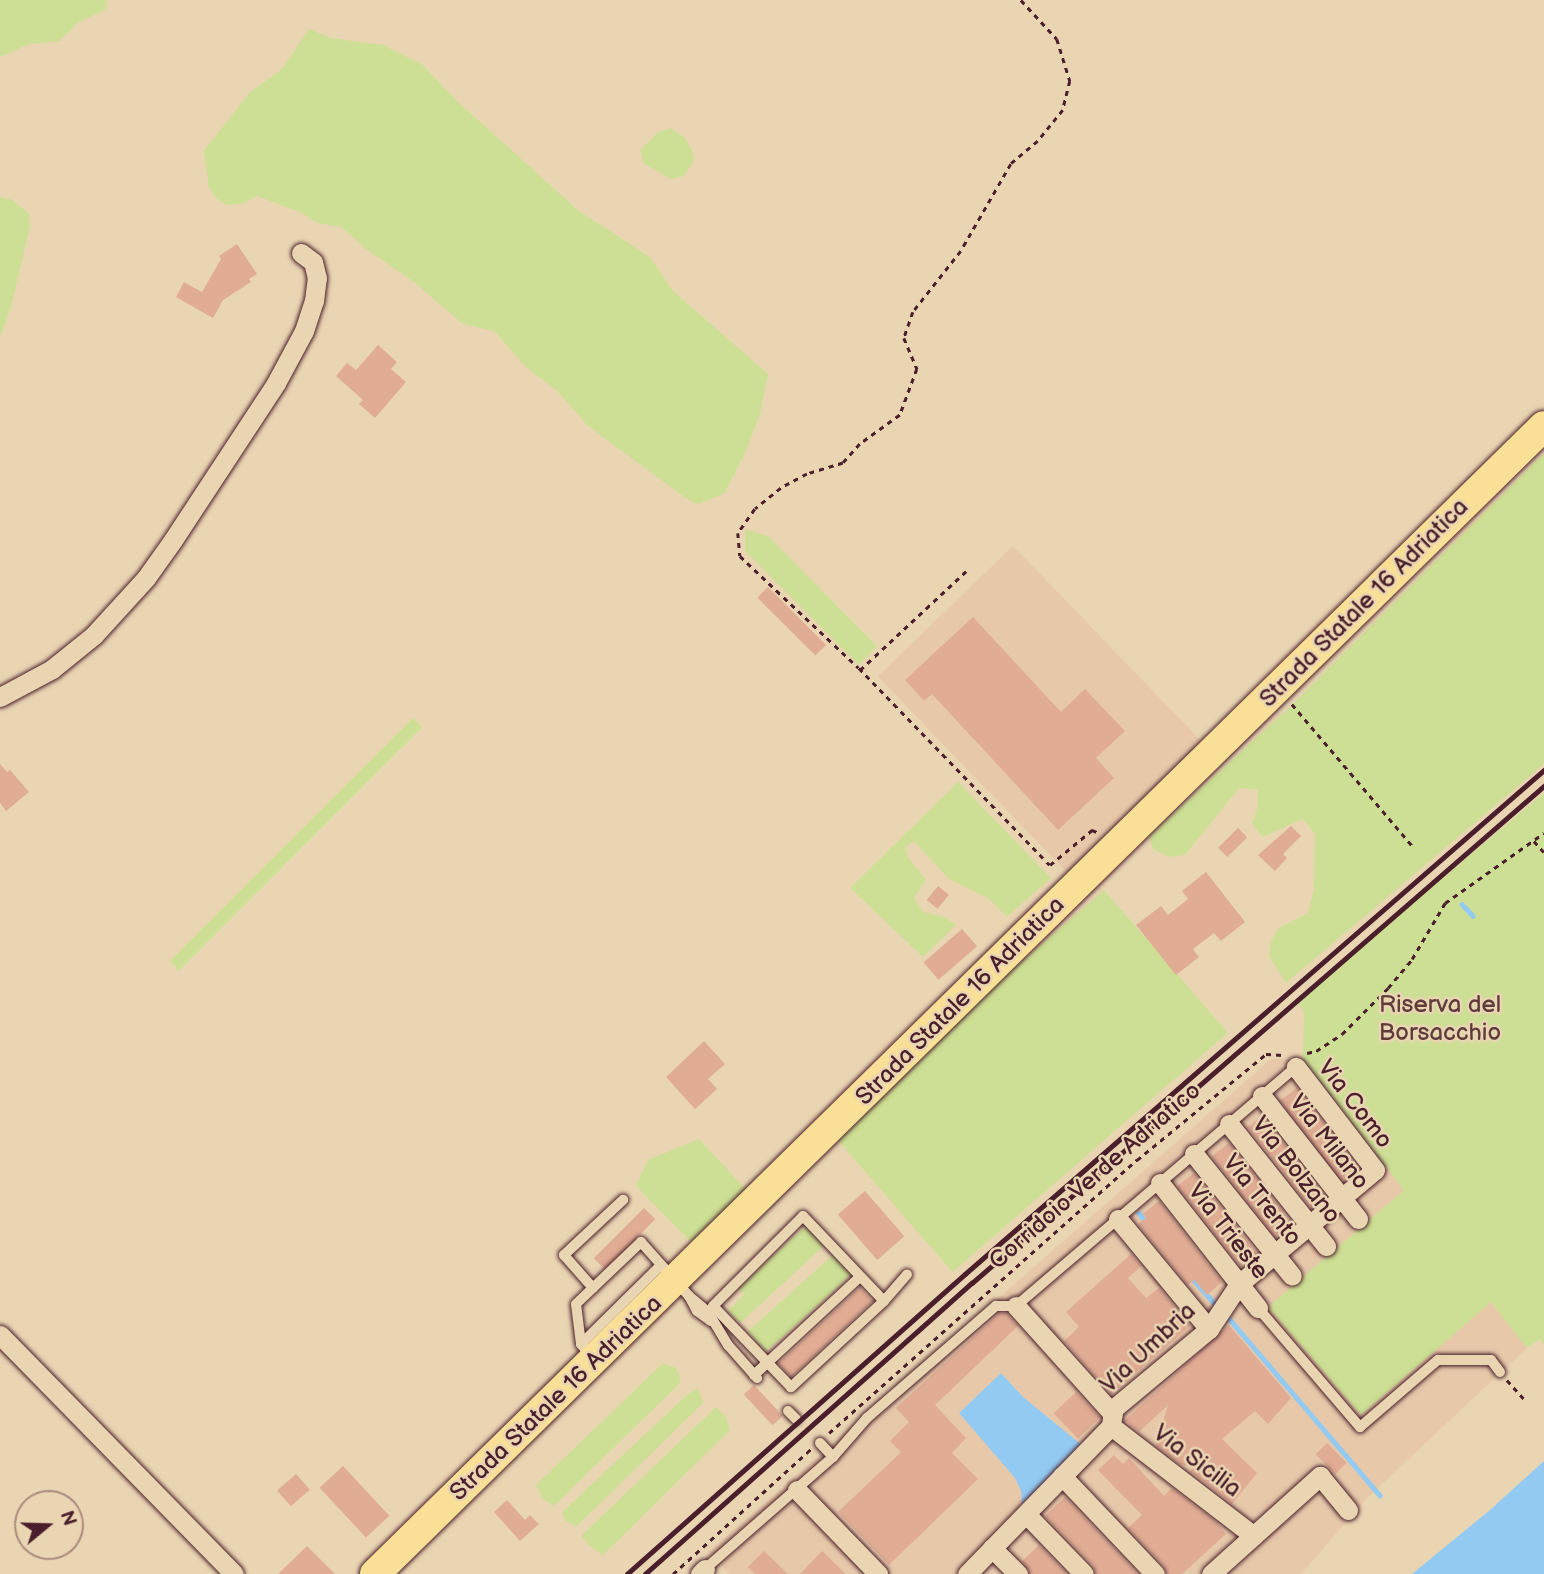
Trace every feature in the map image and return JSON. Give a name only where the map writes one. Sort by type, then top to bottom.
[{"type":"main road","name":"Strada Statale 16 Adriatica","points":[[375,1574],[588,1352],[675,1281],[1544,426]]},
{"type":"street","points":[[0,697],[51,668],[88,641],[146,578],[173,540],[276,383],[304,331],[314,301],[317,278],[313,262],[301,253]]},
{"type":"street","name":"Via Como","points":[[1296,1059],[1375,1170]]},
{"type":"street","name":"Via Milano","points":[[1262,1096],[1358,1219]]},
{"type":"street","name":"Via Bolzano","points":[[1229,1124],[1326,1246]]},
{"type":"street","name":"Via Trento","points":[[1194,1154],[1292,1276]]},
{"type":"street","name":"Via Umbria","points":[[967,1574],[1112,1420],[1113,1409],[1209,1329],[1239,1284],[1375,1170]]},
{"type":"street","name":"Via Trieste","points":[[1160,1183],[1258,1308]]},
{"type":"street","points":[[1118,1219],[1209,1329]]},
{"type":"street","name":"Via Sicilia","points":[[1016,1306],[1112,1420],[1254,1536]]},
{"type":"street","points":[[0,1335],[234,1574]]},
{"type":"street","points":[[1062,1476],[1155,1574]]},
{"type":"street","points":[[1211,1574],[1320,1476],[1348,1510]]},
{"type":"street","points":[[797,1490],[878,1574]]},
{"type":"street","points":[[1026,1514],[1084,1574]]},
{"type":"street","points":[[992,1548],[1018,1574]]},
{"type":"lane","points":[[702,1572],[833,1457],[867,1418],[996,1306],[1016,1306],[1262,1096],[1296,1059]]},
{"type":"lane","points":[[593,1288],[564,1255],[624,1200]]},
{"type":"lane","points":[[884,1301],[803,1216],[713,1306],[791,1387],[884,1301],[907,1275]]},
{"type":"lane","points":[[588,1352],[576,1304],[641,1242],[675,1281],[703,1307],[756,1377],[767,1363],[860,1277]]},
{"type":"lane","points":[[1258,1308],[1360,1427],[1438,1360],[1491,1360],[1500,1372]]},
{"type":"lane","points":[[788,1411],[796,1419]]},
{"type":"lane","points":[[819,1443],[833,1457]]},
{"type":"path","points":[[1021,0],[1057,39],[1070,82],[1063,110],[1038,141],[1011,164],[961,251],[913,312],[904,338],[917,369],[900,415],[860,444],[843,463],[807,474],[781,488],[755,509],[738,533],[740,556],[860,670],[1050,865],[1092,830],[1121,843]]},
{"type":"path","points":[[860,670],[966,571]]},
{"type":"path","points":[[1279,688],[1414,848]]},
{"type":"path","name":"Corridoio Verde Adriatico","points":[[828,1434],[1137,1160],[1255,1062],[1266,1054],[1296,1059],[1316,1051],[1342,1034],[1388,988],[1412,959],[1445,903],[1544,834]]},
{"type":"path","points":[[1534,841],[1544,852]]},
{"type":"path","points":[[1500,1372],[1524,1399]]},
{"type":"path","points":[[673,1574],[819,1443]]},
{"type":"shaded area","points":[[1013,546],[1207,747],[1072,877],[878,677]]},
{"type":"shaded area","points":[[1271,1059],[1303,1059],[1527,1348],[1368,1497],[1301,1574],[729,1574],[709,1552]]},
{"type":"green space","points":[[0,0],[107,0],[105,10],[79,22],[59,41],[29,44],[0,57]]},
{"type":"green space","points":[[309,29],[331,38],[383,45],[423,65],[456,100],[579,211],[650,257],[673,291],[768,374],[760,414],[746,451],[725,493],[699,504],[687,499],[588,426],[558,392],[526,367],[494,331],[463,324],[414,282],[366,249],[341,227],[317,223],[300,212],[257,196],[245,203],[227,205],[216,198],[209,188],[204,151],[249,93],[282,69]]},
{"type":"green space","points":[[670,128],[684,137],[692,149],[694,160],[684,176],[671,179],[643,163],[641,150],[657,133]]},
{"type":"green space","points":[[0,197],[13,200],[29,214],[30,226],[12,303],[0,338]]},
{"type":"green space","points":[[1544,453],[1544,764],[1286,983],[1269,956],[1271,941],[1279,928],[1308,913],[1314,890],[1315,834],[1303,819],[1263,837],[1252,824],[1258,806],[1258,790],[1239,788],[1185,855],[1170,857],[1153,849],[1149,836],[1294,703]]},
{"type":"green space","points":[[746,529],[769,537],[877,646],[859,665],[745,551]]},
{"type":"green space","points":[[413,718],[422,727],[179,970],[170,961]]},
{"type":"green space","points":[[958,782],[1051,878],[1007,917],[989,899],[949,879],[914,841],[905,847],[908,857],[926,880],[914,898],[923,912],[943,916],[956,925],[923,957],[850,888]]},
{"type":"green space","name":"Riserva del Borsacchio","points":[[1544,793],[1544,1344],[1540,1339],[1527,1348],[1491,1302],[1361,1415],[1268,1307],[1404,1190],[1303,1059],[1304,1012],[1296,1001]]},
{"type":"green space","points":[[1104,890],[1228,1033],[953,1272],[829,1129]]},
{"type":"green space","points":[[699,1139],[755,1199],[700,1251],[636,1186],[648,1160]]},
{"type":"green space","points":[[807,1225],[825,1245],[740,1323],[728,1311],[744,1295],[738,1288]]},
{"type":"green space","points":[[834,1254],[852,1274],[766,1352],[748,1332]]},
{"type":"green space","points":[[663,1363],[676,1368],[681,1382],[554,1506],[543,1499],[536,1485]]},
{"type":"green space","points":[[698,1388],[703,1403],[576,1527],[565,1520],[562,1512],[688,1394]]},
{"type":"green space","points":[[716,1407],[725,1416],[730,1430],[603,1555],[592,1548],[581,1536]]},
{"type":"water","points":[[1001,1373],[1023,1397],[1083,1446],[1022,1504],[1021,1491],[1015,1478],[959,1413]]},
{"type":"water","points":[[1544,1461],[1544,1574],[1412,1574],[1490,1510]]},
{"type":"building","points":[[237,244],[257,274],[249,279],[251,282],[223,300],[213,318],[176,297],[184,282],[202,292],[221,259],[219,256]]},
{"type":"building","points":[[378,345],[397,362],[391,369],[406,382],[375,418],[359,404],[363,400],[336,376],[347,363],[356,370]]},
{"type":"building","points":[[768,587],[826,645],[815,656],[757,598]]},
{"type":"building","points":[[973,617],[1061,712],[1085,689],[1125,731],[1096,758],[1114,778],[1058,830],[932,694],[924,701],[905,680]]},
{"type":"building","points":[[0,764],[7,772],[10,770],[29,792],[6,811],[0,803]]},
{"type":"building","points":[[1291,826],[1301,836],[1283,854],[1287,858],[1275,871],[1258,855]]},
{"type":"building","points":[[1238,828],[1247,837],[1227,857],[1218,848]]},
{"type":"building","points":[[1206,872],[1245,922],[1221,941],[1214,933],[1193,949],[1199,957],[1176,975],[1136,925],[1161,906],[1168,915],[1188,899],[1182,891]]},
{"type":"building","points":[[938,886],[949,895],[938,909],[927,900]]},
{"type":"building","points":[[962,929],[977,946],[939,980],[924,962]]},
{"type":"building","points":[[704,1041],[725,1064],[708,1079],[717,1089],[695,1109],[666,1077]]},
{"type":"building","points":[[1297,1088],[1358,1169],[1341,1181],[1280,1101]]},
{"type":"building","points":[[1262,1116],[1325,1196],[1311,1207],[1248,1127]]},
{"type":"building","points":[[1229,1143],[1292,1223],[1274,1237],[1212,1157]]},
{"type":"building","points":[[1194,1173],[1257,1253],[1240,1266],[1177,1186]]},
{"type":"building","points":[[865,1191],[904,1236],[877,1260],[838,1215]]},
{"type":"building","points":[[1159,1201],[1222,1282],[1207,1295],[1194,1280],[1188,1285],[1138,1224],[1146,1218],[1143,1214]]},
{"type":"building","points":[[644,1208],[655,1219],[605,1270],[594,1258]]},
{"type":"building","points":[[1131,1254],[1141,1266],[1128,1278],[1146,1298],[1159,1288],[1190,1326],[1111,1394],[1064,1341],[1079,1327],[1066,1312]]},
{"type":"building","points":[[860,1287],[873,1301],[791,1377],[778,1363]]},
{"type":"building","points":[[999,1313],[1006,1313],[1018,1326],[935,1405],[966,1438],[952,1453],[978,1479],[889,1565],[838,1512],[901,1452],[890,1441],[909,1422],[896,1408]]},
{"type":"building","points":[[1229,1325],[1291,1398],[1268,1424],[1255,1411],[1222,1439],[1257,1473],[1232,1504],[1190,1471],[1194,1468],[1180,1464],[1156,1446],[1168,1405],[1139,1432],[1125,1420]]},
{"type":"building","points":[[754,1385],[783,1416],[772,1425],[744,1395]]},
{"type":"building","points":[[1076,1392],[1100,1417],[1078,1439],[1054,1414]]},
{"type":"building","points":[[1327,1443],[1347,1463],[1335,1474],[1316,1454]]},
{"type":"building","points":[[1114,1455],[1123,1464],[1129,1458],[1164,1496],[1172,1488],[1215,1521],[1226,1534],[1182,1574],[1167,1574],[1164,1566],[1128,1528],[1142,1515],[1098,1470]]},
{"type":"building","points":[[343,1466],[389,1516],[366,1538],[320,1488]]},
{"type":"building","points":[[296,1474],[310,1490],[291,1506],[277,1490]]},
{"type":"building","points":[[1065,1497],[1138,1574],[1096,1574],[1093,1565],[1045,1516]]},
{"type":"building","points":[[507,1500],[525,1520],[530,1515],[539,1524],[520,1541],[494,1512]]},
{"type":"building","points":[[1039,1545],[1067,1574],[1030,1574],[1022,1561]]},
{"type":"building","points":[[307,1546],[335,1574],[278,1574]]},
{"type":"building","points":[[764,1551],[788,1574],[755,1574],[748,1567]]},
{"type":"building","points":[[822,1551],[846,1574],[800,1574]]},
{"type":"waterway","points":[[1462,904],[1473,916]]},
{"type":"waterway","points":[[1139,1213],[1147,1223]]},
{"type":"waterway","points":[[1190,1276],[1214,1303]]},
{"type":"waterway","points":[[1226,1315],[1380,1495]]},
{"type":"railway","points":[[627,1574],[965,1274],[1544,770]]},
{"type":"railway","points":[[645,1574],[972,1283],[1544,786]]}]
